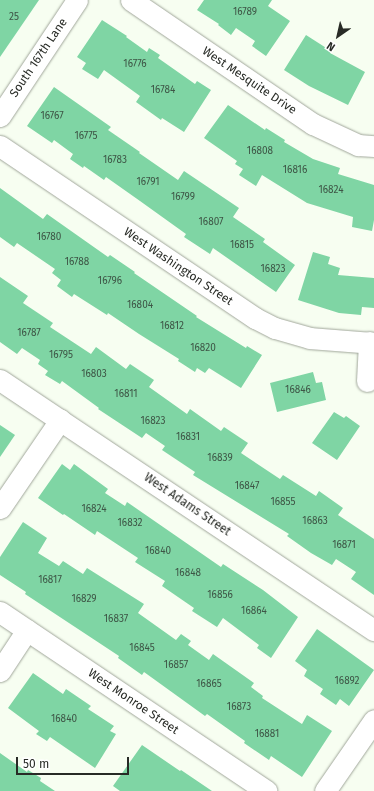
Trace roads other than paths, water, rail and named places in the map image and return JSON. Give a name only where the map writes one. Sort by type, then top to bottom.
[{"type":"street","name":"South 167th Lane","points":[[0,116],[77,0]]},
{"type":"street","name":"West Mesquite Drive","points":[[131,0],[313,124],[358,145],[374,146]]},
{"type":"street","name":"West Washington Street","points":[[0,146],[255,318],[275,328],[310,338],[371,342]]},
{"type":"street","points":[[367,381],[371,342]]},
{"type":"street","name":"West Adams Street","points":[[0,380],[374,630]]},
{"type":"street","points":[[0,508],[60,420]]},
{"type":"street","name":"West Monroe Street","points":[[0,612],[266,791]]},
{"type":"street","points":[[0,671],[27,630]]},
{"type":"street","points":[[325,791],[374,720]]}]
